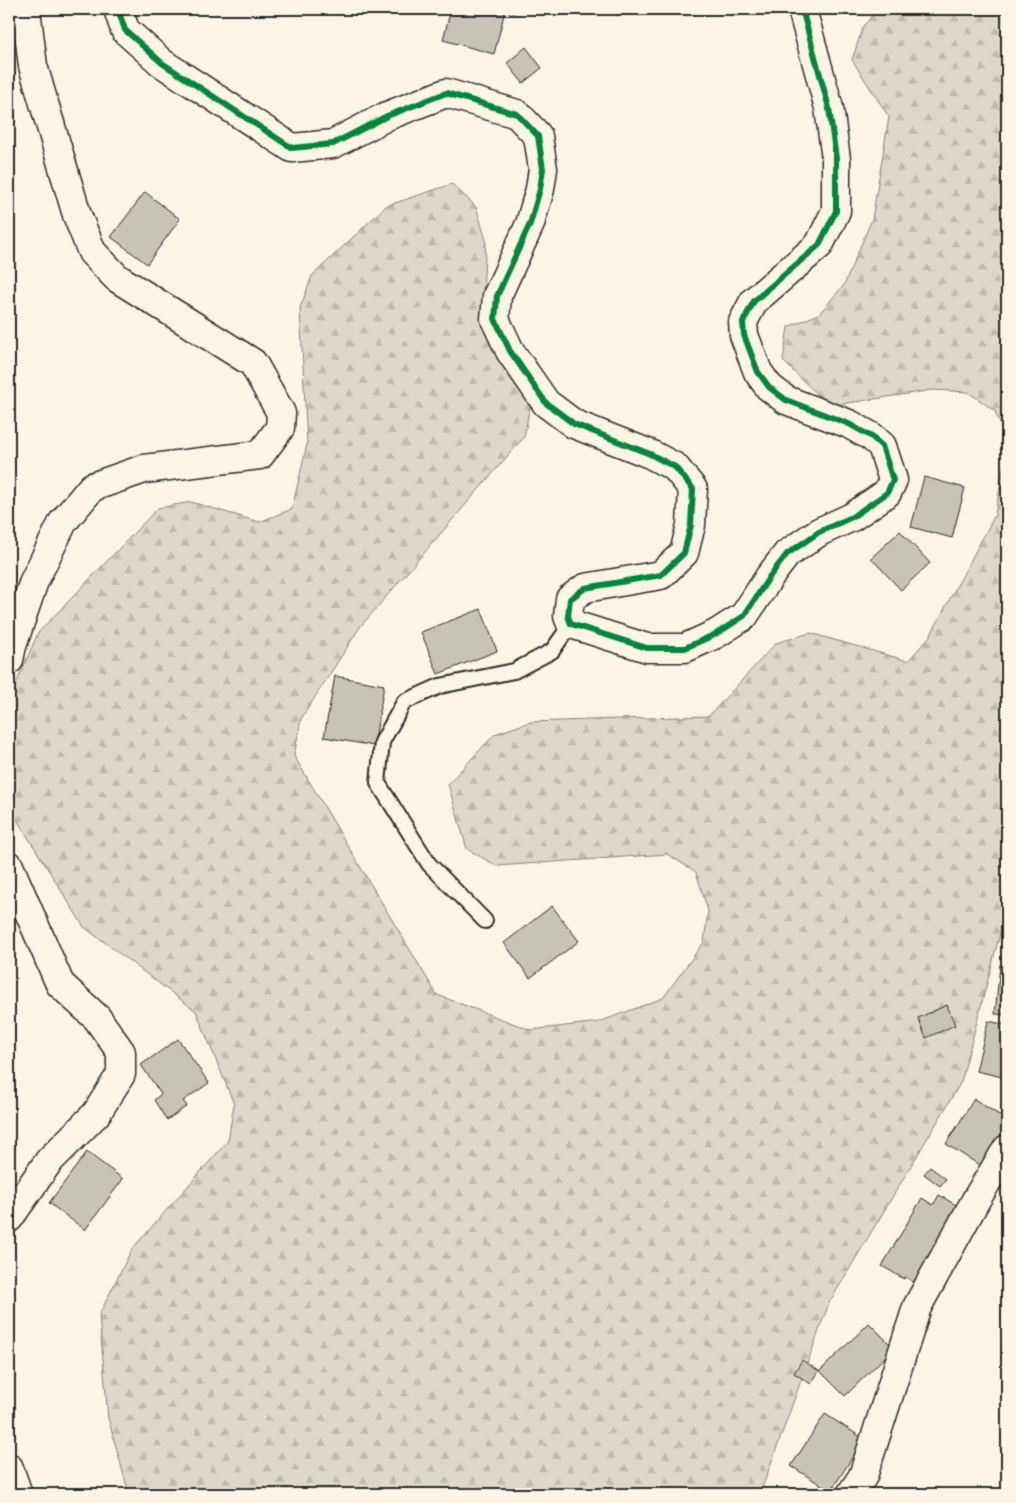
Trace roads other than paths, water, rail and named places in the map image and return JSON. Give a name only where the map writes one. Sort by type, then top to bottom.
[{"type":"street","points":[[9,660],[34,581],[63,522],[92,487],[144,469],[260,455],[280,428],[281,413],[253,363],[117,278],[92,252],[77,215],[33,66],[26,9]]},
{"type":"street","points":[[118,9],[125,30],[162,63],[292,148],[333,144],[387,116],[446,93],[518,114],[538,136],[543,169],[540,188],[530,224],[497,296],[495,319],[510,351],[546,403],[574,424],[650,454],[675,467],[693,489],[691,525],[684,554],[661,575],[585,588],[570,599],[568,616],[571,624],[647,648],[685,648],[716,634],[744,616],[787,554],[819,532],[852,517],[888,493],[893,480],[882,446],[872,437],[849,424],[786,400],[769,388],[758,372],[744,335],[743,322],[754,301],[819,245],[836,211],[836,159],[829,108],[802,9]]},
{"type":"street","points":[[9,866],[60,984],[97,1018],[121,1052],[120,1074],[96,1114],[49,1161],[9,1218]]},
{"type":"street","points":[[852,1494],[863,1476],[917,1307],[977,1198],[1007,1149]]},
{"type":"street","points":[[9,1468],[18,1494]]},
{"type":"lane","points":[[485,921],[429,864],[378,783],[382,742],[404,702],[440,686],[514,671],[552,651],[571,624]]}]
